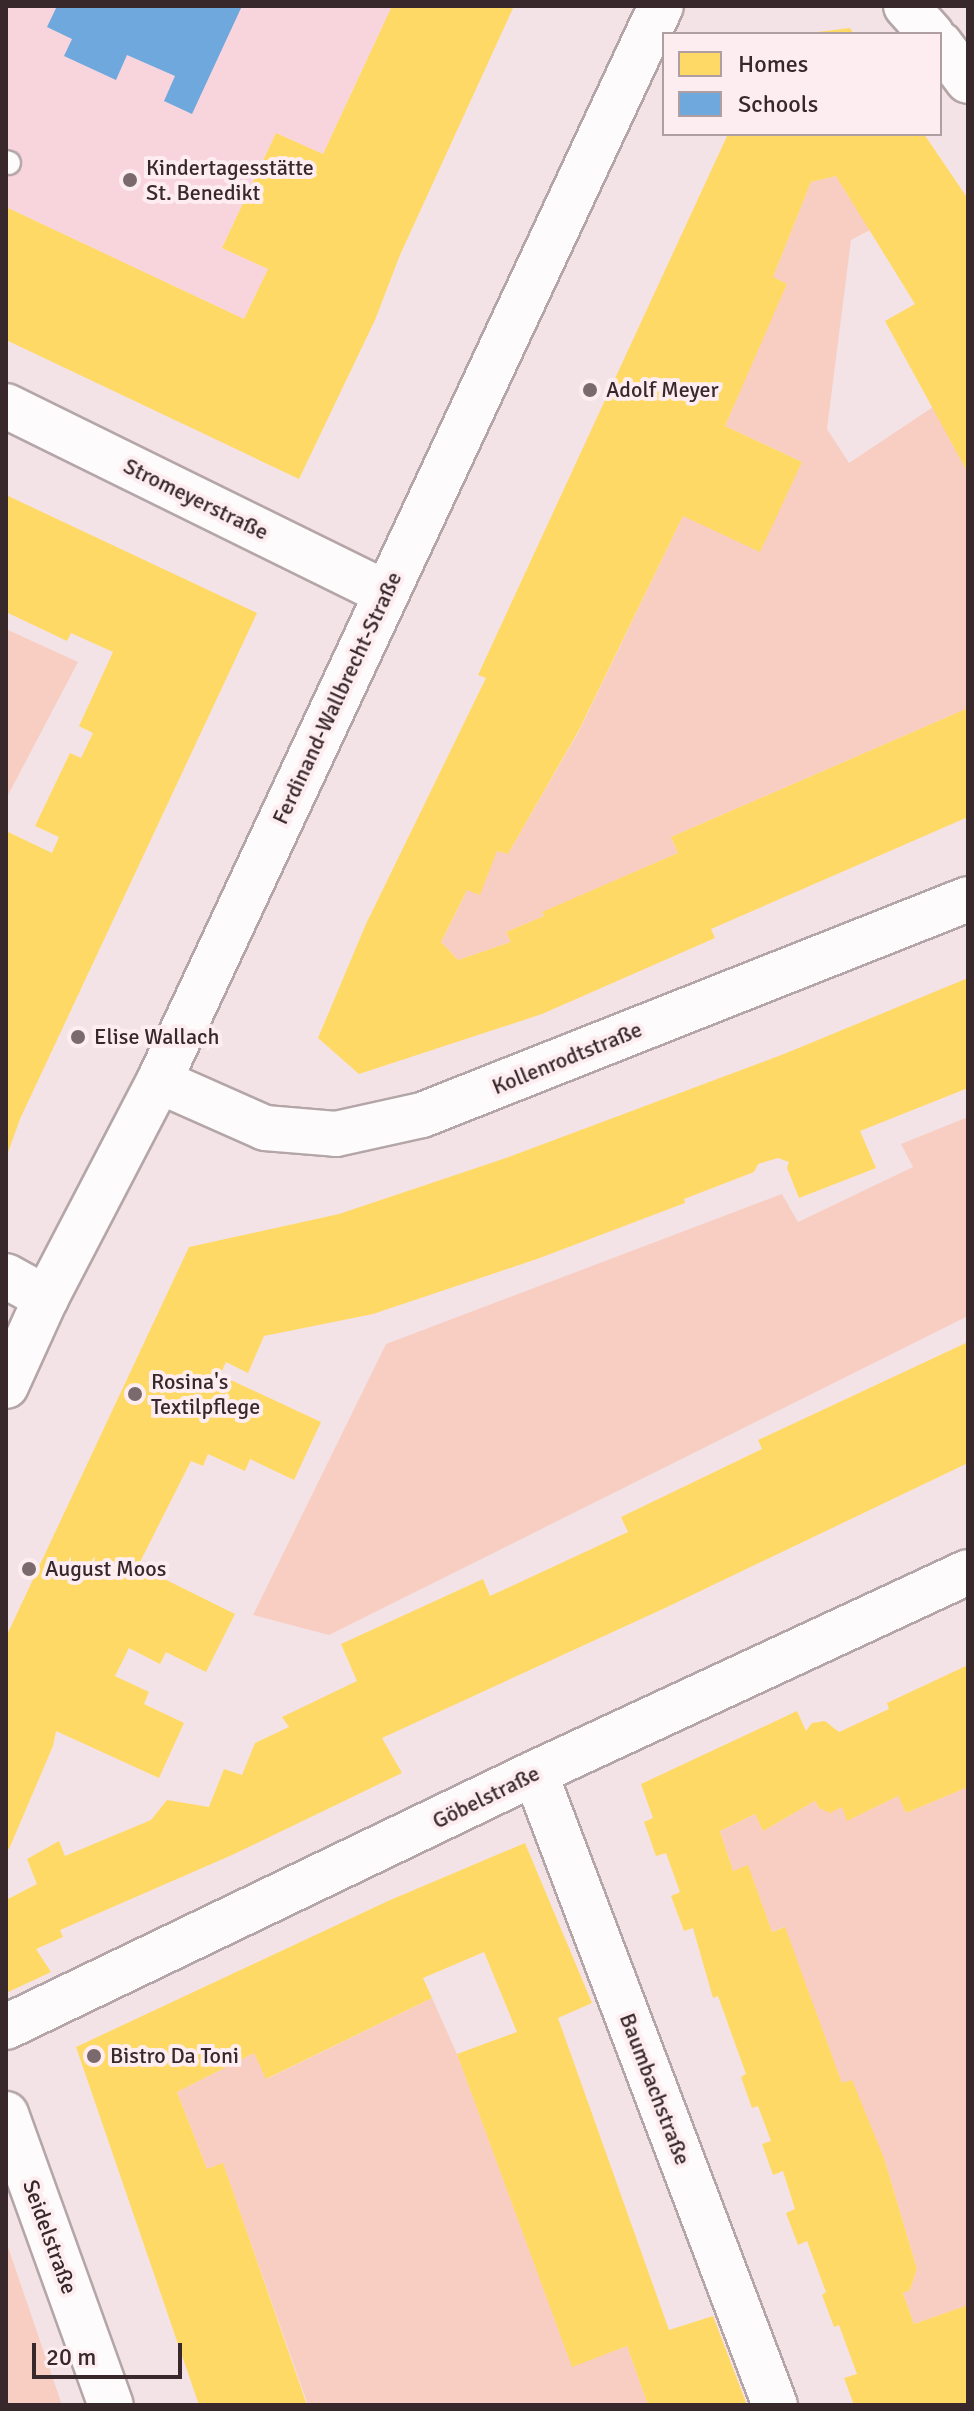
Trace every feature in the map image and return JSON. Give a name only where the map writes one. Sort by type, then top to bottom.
[{"type":"street","name":"Ferdinand-Wallbrecht-Straße","points":[[6,1386],[46,1298],[159,1081],[661,6]]},
{"type":"street","points":[[906,6],[929,32]]},
{"type":"street","points":[[942,47],[968,81]]},
{"type":"street","name":"Stromeyerstraße","points":[[6,406],[386,593]]},
{"type":"street","name":"Kollenrodtstraße","points":[[159,1081],[265,1128],[336,1134],[422,1115],[968,899]]},
{"type":"street","points":[[6,1276],[46,1298]]},
{"type":"street","name":"Göbelstraße","points":[[6,2027],[535,1773],[968,1572]]},
{"type":"street","name":"Baumbachstraße","points":[[535,1773],[775,2405]]},
{"type":"street","name":"Seidelstraße","points":[[6,2114],[111,2405]]},
{"type":"shaded area","name":"Kindertagesstätte St. Benedikt","points":[[6,6],[392,6],[323,154],[276,133],[222,248],[268,269],[244,319],[6,207]]},
{"type":"shaded area","points":[[836,176],[872,229],[851,240],[827,429],[849,463],[933,407],[968,473],[968,708],[671,837],[678,853],[506,932],[511,942],[458,960],[441,942],[467,890],[497,851],[508,854],[579,731],[683,516],[802,462],[725,426],[742,386],[773,277],[811,182]]},
{"type":"shaded area","points":[[6,629],[78,662],[6,799]]},
{"type":"shaded area","points":[[968,1117],[968,1316],[329,1635],[253,1615],[386,1344],[782,1194],[798,1222],[913,1167],[901,1144]]},
{"type":"shaded area","points":[[968,1787],[968,2305],[914,2324],[903,2293],[910,2290],[917,2269],[884,2158],[842,2083],[784,1927],[772,1932],[748,1866],[733,1871],[720,1831],[755,1814],[763,1831],[815,1801],[842,1807],[848,1820],[898,1796],[906,1813]]},
{"type":"shaded area","points":[[432,1998],[457,2054],[572,2366],[627,2346],[648,2405],[308,2405],[223,2164],[207,2169],[177,2092],[254,2053],[267,2079]]},
{"type":"shaded area","points":[[6,2241],[36,2329],[62,2405],[6,2405]]},
{"type":"building: Homes","points":[[392,6],[514,6],[400,255],[375,320],[299,479],[6,340],[6,207],[244,319],[268,269],[222,248],[276,133],[323,154]]},
{"type":"building: Homes","points":[[850,28],[853,32],[817,32]]},
{"type":"building: Homes","points":[[727,136],[925,136],[968,199],[968,473],[885,321],[915,304],[836,176],[811,182],[773,277],[787,284],[725,426],[802,462],[760,552],[683,516],[579,730],[508,854],[497,851],[480,895],[467,890],[441,942],[458,960],[511,942],[506,932],[544,916],[542,912],[678,853],[671,837],[968,708],[968,817],[711,929],[715,938],[542,1014],[359,1074],[318,1038],[366,924],[486,678],[478,675]]},
{"type":"building: Homes","points":[[6,495],[257,613],[20,1119],[6,1158],[6,831],[52,853],[59,837],[35,826],[70,753],[81,758],[93,733],[79,726],[113,652],[71,633],[67,641],[6,612]]},
{"type":"building: Homes","points":[[968,978],[968,1088],[860,1131],[876,1168],[799,1198],[787,1168],[789,1162],[778,1158],[758,1164],[754,1172],[684,1199],[685,1203],[537,1259],[373,1314],[264,1336],[248,1373],[226,1362],[220,1375],[321,1422],[294,1480],[250,1459],[245,1471],[208,1454],[203,1466],[191,1461],[138,1566],[235,1614],[206,1672],[166,1652],[160,1664],[129,1648],[115,1676],[149,1692],[144,1704],[184,1723],[159,1778],[56,1731],[53,1746],[9,1849],[6,1848],[6,1637],[189,1247],[339,1214],[503,1159],[784,1054]]},
{"type":"building: Homes","points":[[968,1342],[968,1463],[665,1608],[382,1738],[402,1773],[232,1855],[60,1930],[63,1937],[36,1949],[51,1972],[6,1993],[6,1900],[37,1884],[27,1859],[59,1841],[65,1856],[151,1820],[167,1800],[209,1807],[224,1769],[242,1775],[255,1743],[289,1727],[282,1717],[357,1681],[341,1644],[483,1579],[490,1596],[628,1532],[621,1517],[762,1449],[758,1440]]},
{"type":"building: Homes","points":[[968,1665],[968,1787],[906,1813],[898,1796],[847,1821],[842,1807],[830,1813],[819,1808],[815,1801],[763,1831],[755,1814],[720,1831],[733,1871],[748,1865],[772,1932],[785,1927],[842,2083],[852,2080],[884,2158],[917,2269],[910,2290],[903,2293],[914,2324],[968,2305],[968,2405],[854,2405],[844,2378],[857,2374],[839,2325],[834,2327],[822,2295],[826,2292],[807,2241],[798,2245],[786,2213],[795,2209],[783,2171],[773,2175],[762,2144],[771,2141],[758,2106],[752,2108],[741,2077],[746,2074],[718,1996],[713,1998],[693,1928],[684,1931],[671,1896],[680,1892],[666,1853],[656,1856],[644,1822],[653,1818],[641,1784],[797,1711],[806,1731],[812,1723],[825,1721],[839,1732],[889,1709],[887,1703]]},
{"type":"building: Homes","points":[[525,1843],[592,2003],[558,2018],[669,2330],[713,2316],[747,2405],[648,2405],[627,2346],[572,2367],[457,2054],[517,2032],[484,1952],[423,1978],[432,1998],[266,2079],[254,2053],[177,2092],[207,2169],[223,2163],[307,2405],[199,2405],[76,2047],[388,1901]]},
{"type":"building: Schools","points":[[57,6],[242,6],[192,114],[164,101],[175,76],[127,55],[116,80],[64,56],[72,39],[47,27]]},
{"type":"place","name":"Kindertagesstätte St. Benedikt","points":[[130,180]]},
{"type":"place","name":"Adolf Meyer","points":[[590,390]]},
{"type":"place","name":"Elise Wallach","points":[[78,1037]]},
{"type":"place","name":"Rosina's Textilpflege","points":[[135,1394]]},
{"type":"place","name":"August Moos","points":[[29,1569]]},
{"type":"place","name":"Bistro Da Toni","points":[[94,2056]]}]
